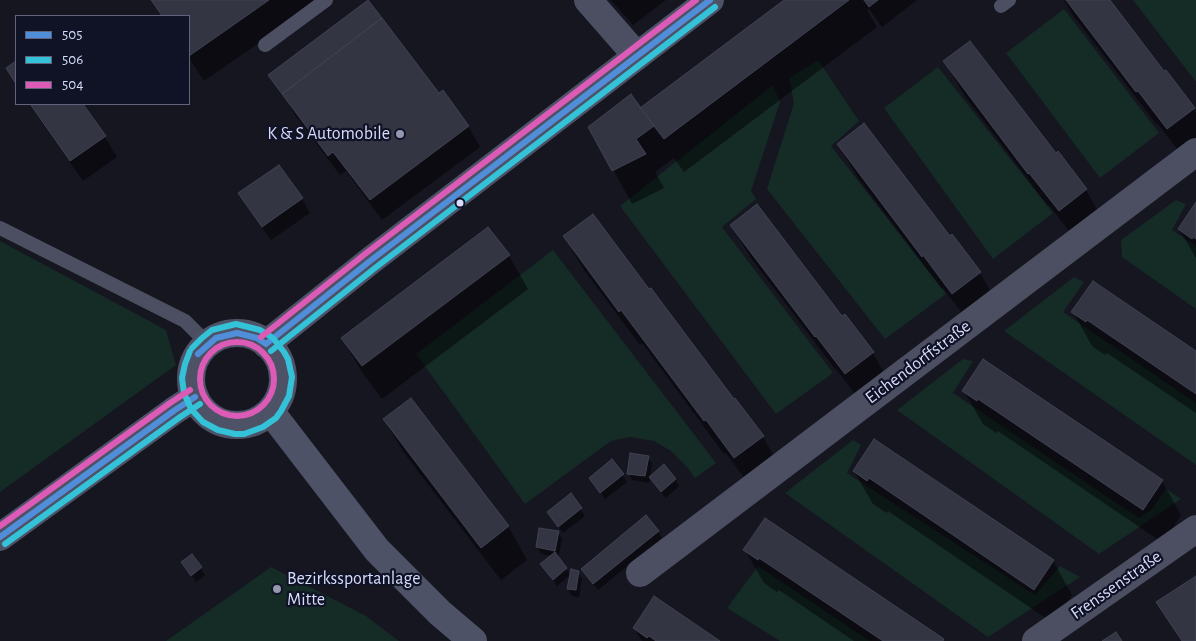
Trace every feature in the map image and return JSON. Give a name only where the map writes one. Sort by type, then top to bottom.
[{"type":"main road","points":[[266,344],[370,261],[710,0]]},
{"type":"main road","points":[[237,333],[247,334],[266,344],[280,363],[283,378],[281,392],[270,411],[251,423],[236,425],[221,422],[208,415],[193,392],[191,379],[193,366],[198,354],[216,338],[237,333]]},
{"type":"main road","points":[[0,537],[195,397]]},
{"type":"main road","points":[[270,411],[377,550],[440,613],[473,641]]},
{"type":"street","points":[[588,0],[637,56]]},
{"type":"street","name":"Eichendorffstraße","points":[[640,572],[1196,152]]},
{"type":"street","name":"Frenssenstraße","points":[[1036,641],[1196,529]]},
{"type":"lane","points":[[265,45],[326,0]]},
{"type":"lane","points":[[0,228],[185,321],[208,344]]},
{"type":"green space","points":[[1133,0],[1196,0],[1196,82]]},
{"type":"green space","points":[[1064,9],[1159,133],[1100,178],[1006,53]]},
{"type":"green space","points":[[818,60],[859,121],[831,146],[946,294],[885,339],[767,189],[794,103],[789,78]]},
{"type":"green space","points":[[938,67],[1053,213],[993,259],[884,108]]},
{"type":"green space","points":[[773,85],[780,102],[751,191],[756,199],[722,227],[833,373],[776,414],[620,206]]},
{"type":"green space","points":[[1176,200],[1186,204],[1172,230],[1196,246],[1196,309],[1122,257],[1121,240]]},
{"type":"green space","points":[[0,241],[166,330],[176,365],[0,492]]},
{"type":"green space","points":[[553,250],[716,463],[695,478],[671,451],[654,441],[630,437],[611,441],[525,504],[416,354]]},
{"type":"green space","points":[[1074,277],[1084,282],[1063,312],[1196,403],[1196,465],[1004,331]]},
{"type":"green space","points":[[963,359],[973,361],[953,393],[1139,518],[1152,509],[1166,489],[1181,499],[1099,554],[897,410]]},
{"type":"green space","points":[[853,440],[861,445],[847,473],[1035,595],[1060,566],[1080,577],[988,637],[785,493]]},
{"type":"green space","points":[[758,566],[870,641],[780,641],[727,608]]},
{"type":"green space","name":"Bezirkssportanlage Mitte","points":[[271,567],[366,616],[399,641],[166,641]]},
{"type":"building","points":[[151,0],[269,0],[190,55],[190,15],[161,15]]},
{"type":"building","points":[[368,0],[382,18],[282,94],[268,75]]},
{"type":"building","points":[[784,0],[849,0],[664,139],[640,108]]},
{"type":"building","points":[[864,0],[878,0],[869,7]]},
{"type":"building","points":[[1066,0],[1110,0],[1195,108],[1167,129],[1138,91],[1136,92]]},
{"type":"building","points":[[382,18],[439,93],[443,90],[469,126],[370,200],[333,152],[328,156],[282,94]]},
{"type":"building","points":[[970,41],[1056,153],[1058,151],[1087,189],[1059,211],[1028,174],[943,61]]},
{"type":"building","points":[[15,62],[15,82],[6,68]]},
{"type":"building","points":[[631,94],[654,126],[636,139],[646,154],[612,171],[588,127]]},
{"type":"building","points":[[31,105],[84,105],[106,136],[70,161]]},
{"type":"building","points":[[864,123],[950,236],[952,234],[981,272],[952,294],[837,144]]},
{"type":"building","points":[[279,165],[303,198],[262,227],[238,193]]},
{"type":"building","points":[[1196,202],[1196,239],[1193,237],[1192,239],[1178,229]]},
{"type":"building","points":[[757,204],[842,316],[845,314],[874,352],[845,374],[730,225]]},
{"type":"building","points":[[593,214],[764,436],[734,458],[621,310],[619,312],[563,236]]},
{"type":"building","points":[[488,227],[510,255],[362,366],[341,338]]},
{"type":"building","points":[[1093,281],[1196,351],[1196,394],[1087,320],[1086,322],[1071,312]]},
{"type":"building","points":[[983,359],[1163,480],[1143,510],[978,399],[977,401],[962,391]]},
{"type":"building","points":[[411,398],[509,526],[481,548],[383,419]]},
{"type":"building","points":[[874,439],[1054,560],[1034,590],[869,478],[867,481],[853,471]]},
{"type":"building","points":[[630,453],[649,456],[645,476],[627,474]]},
{"type":"building","points":[[612,459],[624,474],[600,493],[589,478]]},
{"type":"building","points":[[664,464],[676,479],[661,492],[649,477]]},
{"type":"building","points":[[571,493],[582,508],[558,527],[547,512]]},
{"type":"building","points":[[646,515],[659,531],[593,584],[581,569]]},
{"type":"building","points":[[765,518],[944,639],[943,641],[883,641],[759,558],[758,560],[743,550]]},
{"type":"building","points":[[539,528],[559,531],[555,551],[536,547]]},
{"type":"building","points":[[555,552],[567,568],[553,580],[540,564]]},
{"type":"building","points":[[192,554],[202,567],[191,576],[181,562]]},
{"type":"building","points":[[571,569],[579,571],[576,590],[567,589]]},
{"type":"building","points":[[1196,576],[1196,641],[1182,641],[1156,602]]},
{"type":"building","points":[[654,596],[720,641],[656,641],[649,636],[647,638],[633,628]]},
{"type":"building","points":[[1116,632],[1122,641],[1102,641]]},
{"type":"transit line","name":"504","points":[[261,337],[365,254],[696,0]]},
{"type":"transit line","name":"505","points":[[266,344],[370,261],[710,0]]},
{"type":"transit line","name":"506","points":[[271,351],[375,268],[715,7]]},
{"type":"transit line","name":"506","points":[[190,351],[182,378],[184,393],[191,409],[203,422],[218,430],[244,434],[263,427],[276,418],[289,396],[292,377],[288,359],[273,338],[260,330],[236,324],[212,330],[192,348]]},
{"type":"transit line","name":"505","points":[[198,354],[216,338],[237,333],[257,338],[266,344]]},
{"type":"transit line","name":"504","points":[[237,342],[251,345],[263,353],[271,365],[274,379],[271,393],[263,405],[251,413],[237,416],[223,413],[211,405],[203,393],[200,379],[203,365],[211,353],[223,345],[237,342]]},
{"type":"transit line","name":"504","points":[[0,526],[190,390]]},
{"type":"transit line","name":"505","points":[[0,537],[195,397]]},
{"type":"transit line","name":"506","points":[[5,544],[200,404]]},
{"type":"place","name":"K & S Automobile","points":[[400,134]]},
{"type":"place","name":"Bezirkssportanlage Mitte","points":[[277,589]]}]
